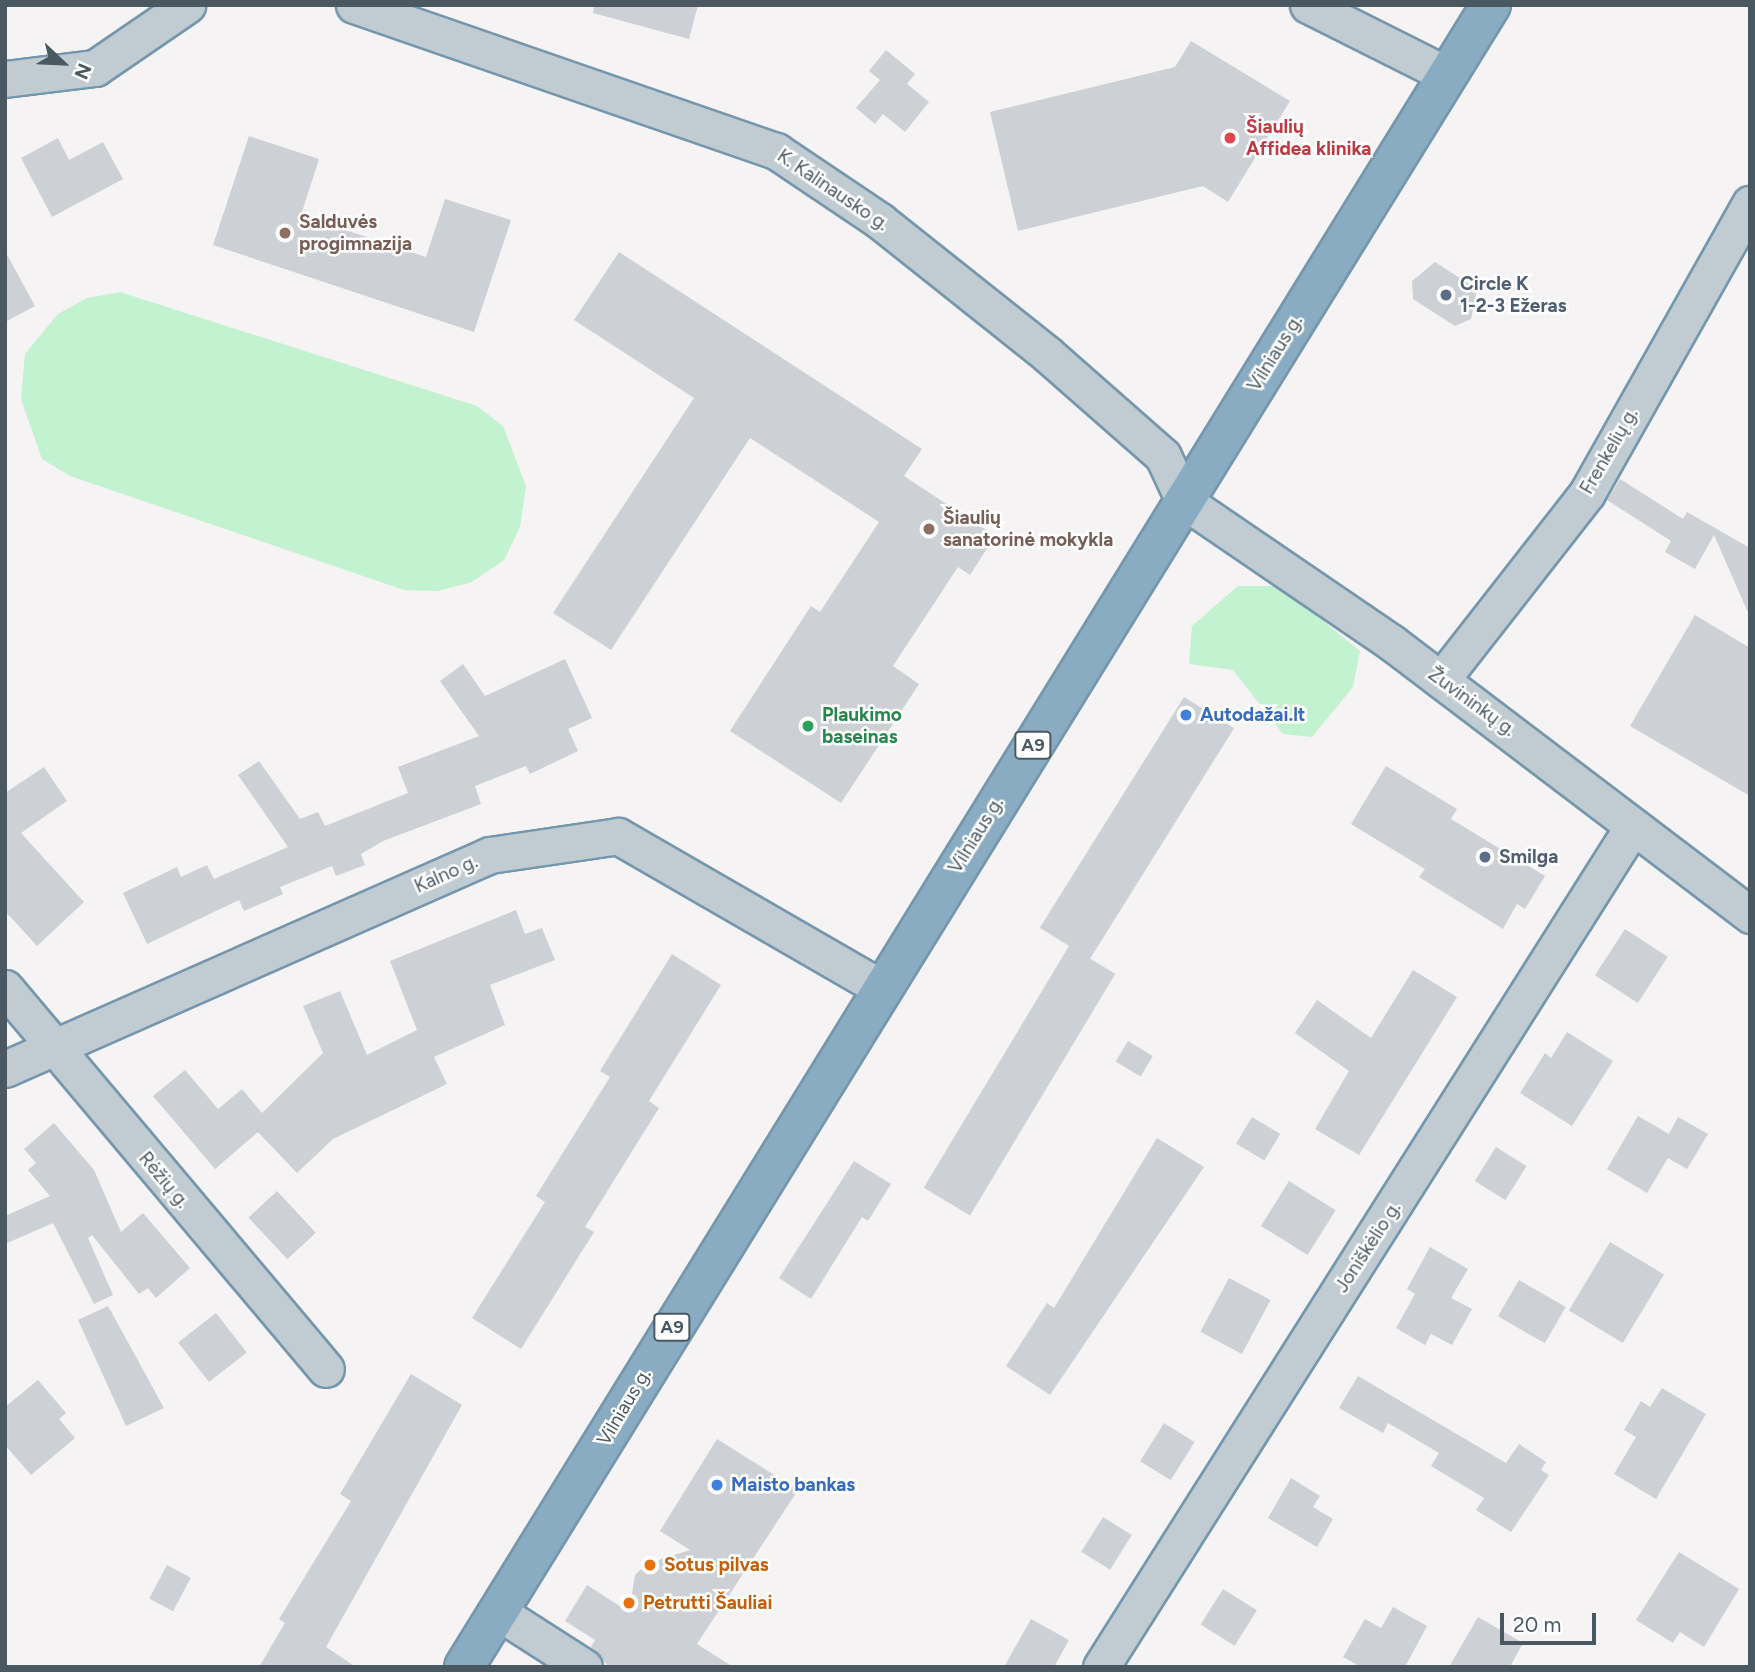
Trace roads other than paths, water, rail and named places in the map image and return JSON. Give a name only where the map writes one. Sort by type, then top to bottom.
[{"type":"highway","name":"Vilniaus g.","points":[[464,1667],[881,988],[1491,5]]},
{"type":"street","points":[[5,79],[95,68],[187,5]]},
{"type":"street","name":"K. Kalinausko g.","points":[[354,5],[776,151],[880,220],[1047,354],[1163,456],[1184,501]]},
{"type":"street","points":[[1308,5],[1446,74]]},
{"type":"street","name":"Frenkelių g.","points":[[1441,680],[1587,493],[1750,205]]},
{"type":"street","name":"Žuvininkų g.","points":[[1184,501],[1441,680],[1750,915]]},
{"type":"street","name":"Joniškėlio g.","points":[[1101,1667],[1633,825]]},
{"type":"street","name":"Kalno g.","points":[[5,1069],[489,855],[618,836],[881,988]]},
{"type":"street","name":"Rėžių g.","points":[[5,988],[326,1369]]},
{"type":"street","points":[[498,1612],[584,1667]]},
{"type":"place","name":"Šiaulių Affidea klinika","points":[[1230,138]]},
{"type":"place","name":"Salduvės progimnazija","points":[[285,233]]},
{"type":"place","name":"Circle K 1-2-3 Ežeras","points":[[1446,295]]},
{"type":"place","name":"Šiaulių sanatorinė mokykla","points":[[929,529]]},
{"type":"place","name":"Autodažai.lt","points":[[1186,715]]},
{"type":"place","name":"Plaukimo baseinas","points":[[808,726]]},
{"type":"place","name":"Smilga","points":[[1485,857]]},
{"type":"place","name":"Maisto bankas","points":[[717,1485]]},
{"type":"place","name":"Sotus pilvas","points":[[650,1565]]},
{"type":"place","name":"Petrutti Šauliai","points":[[629,1603]]}]
